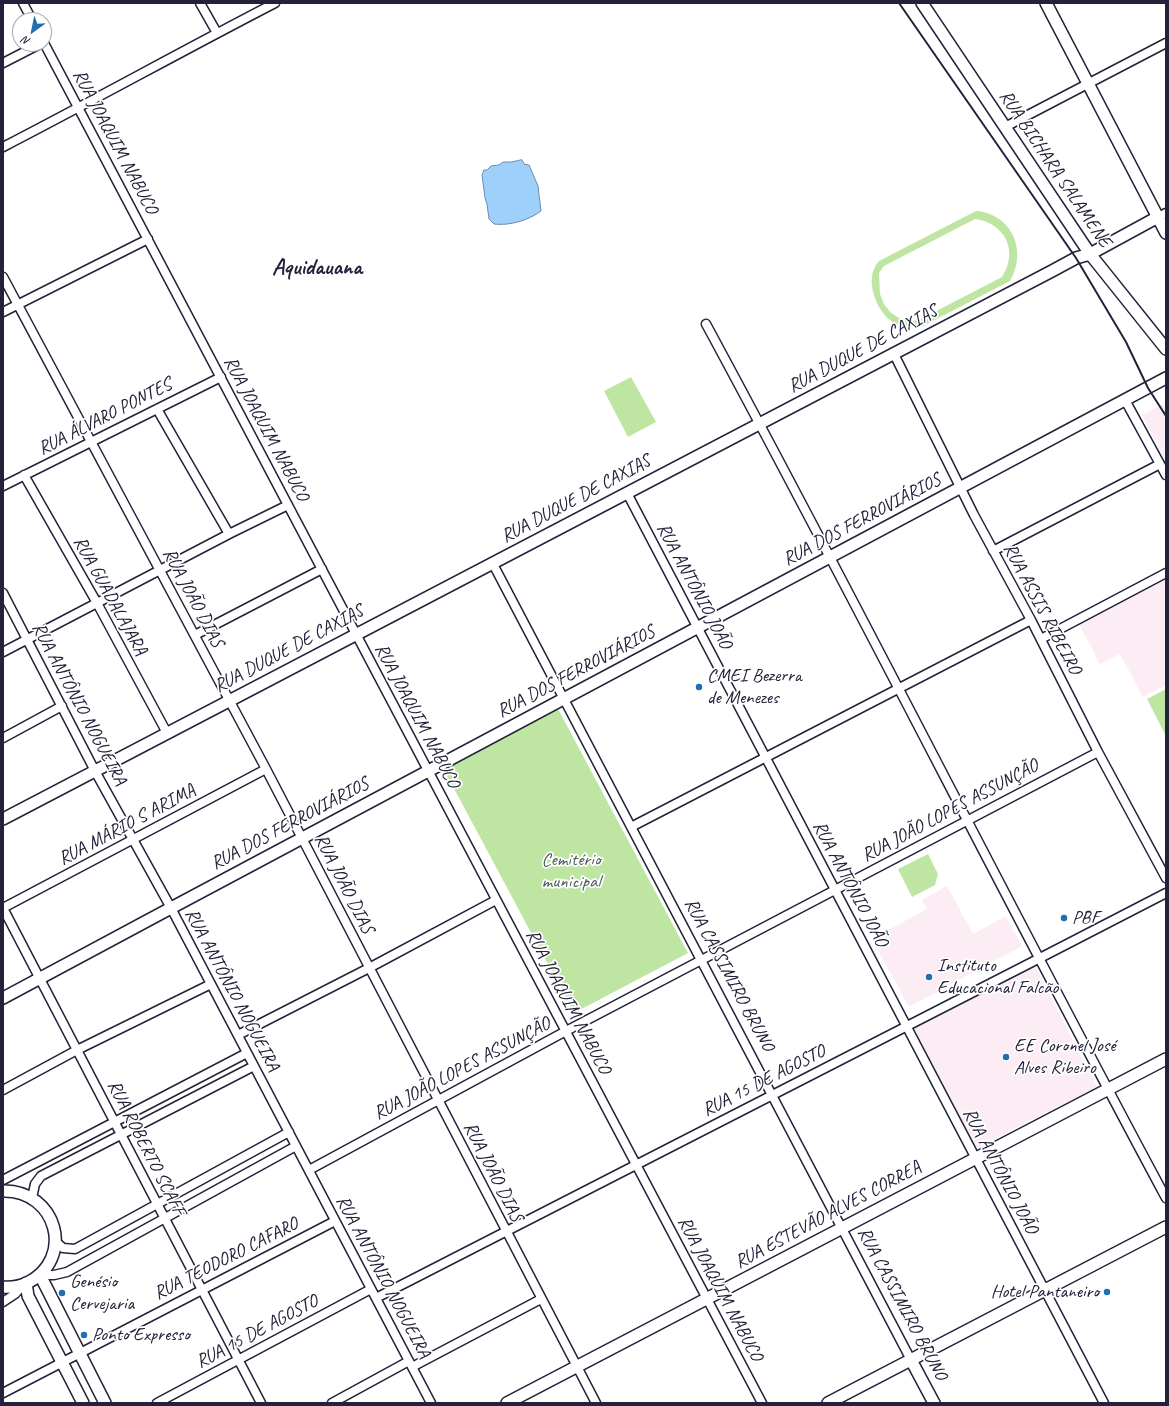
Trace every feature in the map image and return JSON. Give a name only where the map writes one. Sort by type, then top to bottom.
[{"type":"main road","name":"RUA BICHARA SALAMENE","points":[[922,3],[1090,254],[1166,350]]},
{"type":"main road","points":[[1046,3],[1088,84],[1162,215],[1166,232]]},
{"type":"main road","name":"RUA DUQUE DE CAXIAS","points":[[3,819],[1076,258],[1090,254],[1162,215]]},
{"type":"main road","name":"RUA DOS FERROVIÁRIOS","points":[[3,998],[1166,378]]},
{"type":"main road","name":"RUA ESTEVÃO ALVES CORREA","points":[[507,1403],[1166,1059]]},
{"type":"main road","points":[[3,1191],[22,1193],[32,1198],[42,1206],[50,1216],[54,1228],[55,1241],[53,1254],[48,1265],[40,1275],[24,1284],[3,1287]]},
{"type":"main road","points":[[828,1403],[1166,1227]]},
{"type":"main road","points":[[40,1275],[105,1403]]},
{"type":"main road","points":[[24,1284],[28,1296],[83,1403]]},
{"type":"main road","name":"RUA CASSIMIRO BRUNO","points":[[912,1360],[934,1403]]},
{"type":"street","points":[[23,3],[28,12]]},
{"type":"street","points":[[200,3],[217,33]]},
{"type":"street","points":[[3,147],[275,3]]},
{"type":"street","points":[[1005,127],[1166,43]]},
{"type":"street","points":[[3,63],[24,52]]},
{"type":"street","name":"RUA JOAQUIM NABUCO","points":[[49,52],[762,1403]]},
{"type":"street","points":[[3,312],[148,239]]},
{"type":"street","name":"RUA JOÃO DIAS","points":[[3,277],[266,769],[596,1403]]},
{"type":"street","points":[[706,324],[760,423],[967,821],[1166,1198]]},
{"type":"street","name":"RUA ASSIS RIBEIRO","points":[[894,354],[960,488],[1041,639],[1098,752],[1166,878]]},
{"type":"street","name":"RUA ÁLVARO PONTES","points":[[3,486],[221,377]]},
{"type":"street","points":[[1125,400],[1166,475]]},
{"type":"street","points":[[157,409],[229,534]]},
{"type":"street","points":[[993,551],[1160,464]]},
{"type":"street","name":"RUA GUADALAJARA","points":[[24,475],[97,603],[167,733]]},
{"type":"street","name":"RUA ANTÔNIO JOÃO","points":[[626,493],[698,627],[1104,1403]]},
{"type":"street","points":[[3,652],[229,534],[288,505]]},
{"type":"street","name":"RUA CASSIMIRO BRUNO","points":[[493,564],[912,1360]]},
{"type":"street","points":[[195,635],[322,570]]},
{"type":"street","points":[[1041,639],[1166,573]]},
{"type":"street","name":"RUA ANTÔNIO NOGUEIRA","points":[[3,593],[95,771],[171,908],[431,1403]]},
{"type":"street","points":[[631,827],[1031,620]]},
{"type":"street","points":[[3,738],[62,706]]},
{"type":"street","name":"RUA JOÃO LOPES ASSUNÇÃO","points":[[309,1170],[566,1031],[1098,752]]},
{"type":"street","name":"RUA MÁRIO S ARIMA","points":[[3,908],[266,769]]},
{"type":"street","name":"RUA 15 DE AGOSTO","points":[[376,1298],[1166,892]]},
{"type":"street","points":[[238,1035],[369,968],[496,900]]},
{"type":"street","name":"RUA ROBERTO SCAFF","points":[[3,908],[261,1403]]},
{"type":"street","points":[[3,1090],[77,1050],[211,984]]},
{"type":"street","points":[[3,1180],[247,1053]]},
{"type":"street","points":[[32,1198],[35,1184],[41,1176],[254,1066]]},
{"type":"street","points":[[55,1241],[63,1248],[75,1249],[289,1132]]},
{"type":"street","points":[[40,1275],[54,1275],[67,1272],[296,1146]]},
{"type":"street","name":"RUA TEODORO CAFARO","points":[[3,1393],[335,1221]]},
{"type":"street","points":[[3,1302],[15,1294],[24,1284]]},
{"type":"street","name":"RUA 15 DE AGOSTO","points":[[157,1403],[371,1289]]},
{"type":"street","points":[[332,1403],[541,1299]]},
{"type":"shaded area","points":[[1163,404],[1166,410],[1166,462],[1142,415]]},
{"type":"shaded area","points":[[1166,579],[1166,685],[1143,697],[1120,654],[1100,664],[1079,624]]},
{"type":"shaded area","name":"Instituto Educacional Falcão","points":[[947,886],[973,934],[1006,916],[1022,946],[909,1007],[872,939],[927,909],[922,900]]},
{"type":"shaded area","name":"EE Coronel José Alves Ribeiro","points":[[1035,966],[1097,1087],[976,1148],[914,1028]]},
{"type":"green space","points":[[976,211],[994,216],[1009,229],[1016,245],[1017,254],[1014,272],[1010,281],[923,326],[914,327],[898,325],[891,321],[880,309],[873,293],[872,284],[872,276],[879,261]],"holes":[[[975,219],[994,226],[1001,232],[1009,248],[1007,267],[1002,277],[919,320],[909,321],[899,318],[890,312],[884,304],[880,294],[879,273],[884,266]]]},
{"type":"green space","points":[[631,377],[656,422],[628,437],[604,391]]},
{"type":"green space","points":[[1166,689],[1166,736],[1147,699]]},
{"type":"green space","name":"Cemitério municipal","points":[[557,707],[688,953],[574,1013],[443,768]]},
{"type":"green space","points":[[928,854],[938,874],[935,885],[912,897],[898,869]]},
{"type":"water","points":[[522,160],[524,164],[529,165],[538,186],[541,211],[519,222],[494,224],[489,219],[485,198],[482,175],[484,170],[487,170],[491,166],[499,165],[503,162]]},
{"type":"railway","points":[[899,3],[1076,258],[1126,342],[1148,388],[1166,416]]},
{"type":"place","name":"CMEI Bezerra de Menezes","points":[[699,687]]},
{"type":"place","name":"PBF","points":[[1064,918]]},
{"type":"place","name":"Instituto Educacional Falcão","points":[[929,977]]},
{"type":"place","name":"EE Coronel José Alves Ribeiro","points":[[1006,1057]]},
{"type":"place","name":"Hotel Pantaneiro","points":[[1107,1292]]},
{"type":"place","name":"Genésio Cervejaria","points":[[62,1293]]},
{"type":"place","name":"Ponto Expresso","points":[[84,1335]]},
{"type":"district","name":"Aquidauana","points":[[317,268]]}]
